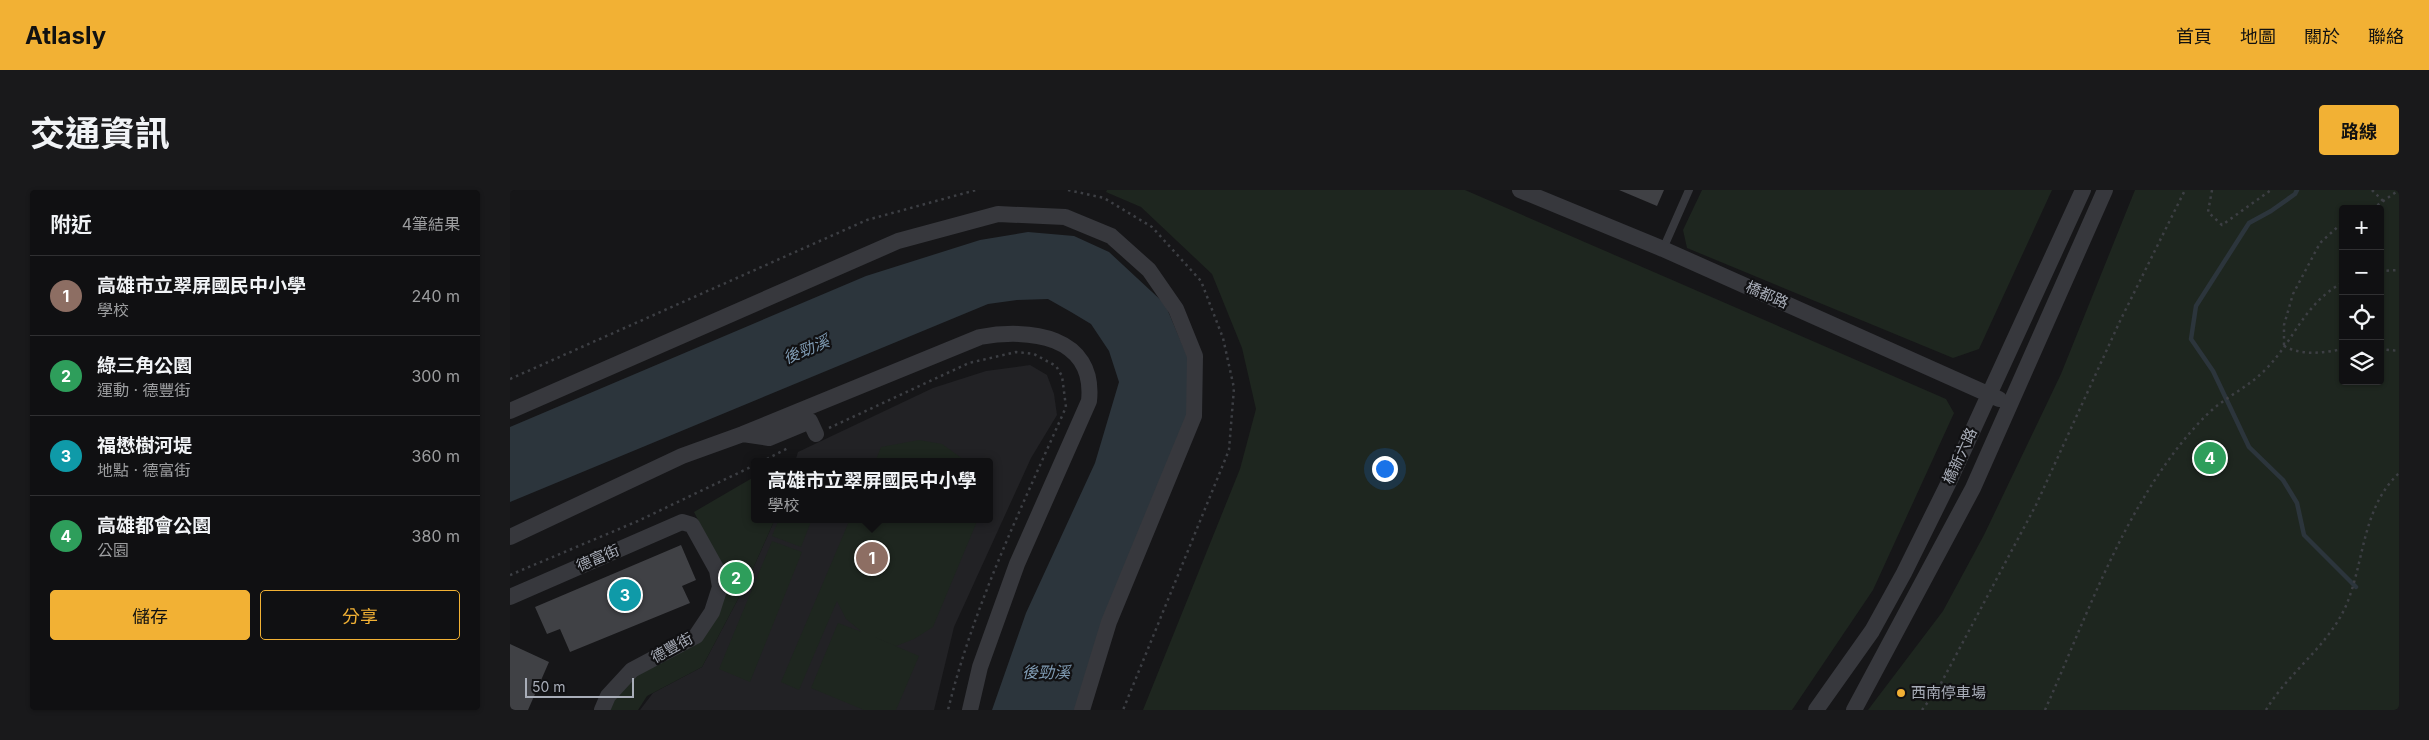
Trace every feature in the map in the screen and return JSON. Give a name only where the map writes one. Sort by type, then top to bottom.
[{"type":"street","name":"橋都路","points":[[1520,190],[1662,249],[2011,405]]},
{"type":"street","name":"橋新六路","points":[[1816,710],[1872,631],[1904,574],[2083,190]]},
{"type":"street","name":"橋新六路","points":[[1854,710],[1973,488],[2105,190]]},
{"type":"street","points":[[510,411],[898,241],[998,214],[1065,217],[1111,236],[1148,270],[1176,308],[1195,356],[1194,416],[1109,622],[1082,710]]},
{"type":"street","points":[[510,537],[682,456],[743,434],[980,337],[998,334],[1044,337],[1064,344],[1083,365],[1090,388],[1089,401],[1017,564],[980,667],[970,710]]},
{"type":"street","points":[[743,434],[769,438],[810,421],[816,434]]},
{"type":"street","name":"德富街","points":[[510,596],[682,522],[687,522]]},
{"type":"street","name":"德豐街","points":[[602,710],[608,696],[632,670],[696,636],[712,612],[720,587],[717,570],[692,525],[687,522]]},
{"type":"lane","points":[[1662,249],[1689,190]]},
{"type":"path","points":[[510,379],[867,220],[976,190]]},
{"type":"path","points":[[1922,710],[1939,687],[2036,505],[2120,321],[2185,190]]},
{"type":"path","points":[[2212,190],[2208,212],[2222,224],[2271,190]]},
{"type":"path","points":[[2372,190],[2382,201]]},
{"type":"path","points":[[2377,205],[2399,190]]},
{"type":"path","points":[[2284,346],[2284,325],[2293,294],[2320,243],[2339,226]]},
{"type":"path","points":[[2384,271],[2399,270]]},
{"type":"path","points":[[2045,710],[2122,534],[2146,493],[2188,436],[2212,410],[2245,388],[2266,369],[2314,303],[2326,292],[2339,284]]},
{"type":"path","points":[[2284,346],[2293,351],[2323,353],[2339,350]]},
{"type":"path","points":[[2384,349],[2399,351]]},
{"type":"path","points":[[816,434],[969,363],[995,356],[1016,352],[1034,354],[1056,366],[1062,376],[1066,407],[980,604],[961,658],[948,710]]},
{"type":"path","points":[[768,458],[792,446]]},
{"type":"path","points":[[510,575],[638,521],[751,466]]},
{"type":"path","points":[[2266,710],[2274,696],[2334,626],[2344,609],[2354,583],[2368,524],[2378,501],[2399,473]]},
{"type":"shaded area","points":[[1107,190],[1465,190],[1946,399],[1954,413],[1873,590],[1792,710],[1143,710],[1240,469],[1256,409],[1242,348],[1212,274],[1141,207],[1106,192]]},
{"type":"shaded area","points":[[1702,190],[2052,190],[1979,349],[1953,358],[1687,248],[1683,230]]},
{"type":"shaded area","points":[[2135,190],[2399,190],[2399,710],[1868,710],[1943,611],[1984,535],[2061,374]]},
{"type":"shaded area","points":[[1030,365],[1047,375],[1054,394],[1057,415],[1031,458],[954,627],[934,710],[640,710],[653,693],[702,667],[746,584],[773,523],[993,523],[993,458],[796,458],[798,452],[933,388],[986,371]]},
{"type":"shaded area","points":[[919,440],[942,444],[961,458],[877,458],[881,447]]},
{"type":"shaded area","points":[[751,479],[751,523],[773,523],[746,584],[702,667],[647,696],[638,710],[602,710],[635,672],[700,636],[724,571],[694,512]]},
{"type":"shaded area","points":[[777,523],[810,523],[801,547],[772,536]]},
{"type":"shaded area","points":[[848,523],[976,523],[933,627],[914,639],[896,646],[872,636],[919,656],[896,710],[864,710],[811,688],[838,623],[862,632],[846,619],[837,601],[799,690],[781,682]]},
{"type":"shaded area","points":[[772,541],[802,552],[750,682],[719,669]]},
{"type":"water","name":"後勁溪","points":[[1028,232],[1074,236],[1109,252],[1165,304],[1191,365],[1186,423],[1075,710],[992,710],[1026,613],[1095,463],[1119,382],[1109,351],[1091,324],[1048,299],[1017,300],[988,304],[510,502],[510,427],[866,276],[980,240]]},
{"type":"building","points":[[1619,190],[1664,190],[1657,206]]},
{"type":"building","points":[[681,545],[696,580],[682,586],[690,603],[570,652],[560,629],[547,634],[535,607]]},
{"type":"building","points":[[510,644],[549,662],[528,710],[510,710]]},
{"type":"waterway","points":[[2297,190],[2295,194],[2271,211],[2249,223],[2196,306],[2191,339],[2213,371],[2249,447],[2283,480],[2297,503],[2304,535],[2356,587]]},
{"type":"place","name":"高雄都會公園","points":[[2210,458]]},
{"type":"place","name":"高雄市立翠屏國民中小學","points":[[872,558]]},
{"type":"place","name":"綠三角公園","points":[[736,578]]},
{"type":"place","name":"福懋樹河堤","points":[[625,595]]},
{"type":"place","name":"西南停車場","points":[[1901,693]]}]
